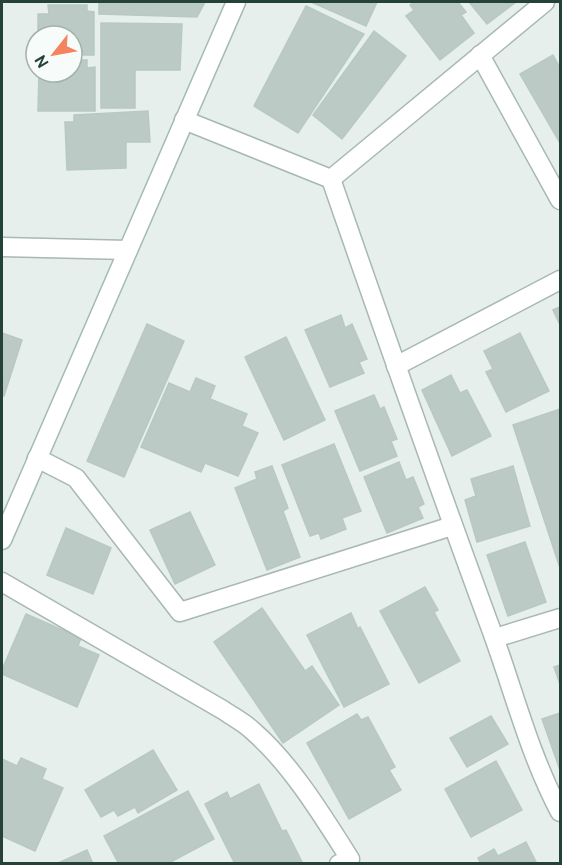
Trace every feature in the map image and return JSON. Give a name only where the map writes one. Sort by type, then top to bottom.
[{"type":"street","points":[[2,540],[236,2]]},
{"type":"street","points":[[331,178],[545,2]]},
{"type":"street","points":[[480,55],[561,200]]},
{"type":"street","points":[[184,120],[331,178],[545,784],[561,812]]},
{"type":"street","points":[[2,246],[128,250]]},
{"type":"street","points":[[396,366],[561,280]]},
{"type":"street","points":[[37,459],[76,478],[180,612],[452,526]]},
{"type":"street","points":[[2,582],[223,710],[255,732],[316,805],[350,859],[339,864]]},
{"type":"street","points":[[495,638],[561,618]]},
{"type":"building","points":[[99,2],[205,2],[197,17],[99,14]]},
{"type":"building","points":[[311,2],[377,2],[366,26]]},
{"type":"building","points":[[415,2],[458,2],[466,12],[461,15],[474,33],[440,60],[406,16],[414,10],[410,5]]},
{"type":"building","points":[[469,2],[516,2],[487,24]]},
{"type":"building","points":[[48,5],[87,5],[87,11],[94,12],[94,55],[84,55],[84,24],[38,24],[38,14],[49,14]]},
{"type":"building","points":[[306,6],[364,34],[298,133],[254,106]]},
{"type":"building","points":[[101,23],[182,24],[180,70],[135,70],[135,108],[101,108]]},
{"type":"building","points":[[374,31],[406,56],[342,139],[313,115]]},
{"type":"building","points":[[553,55],[560,68],[560,143],[520,74]]},
{"type":"building","points":[[84,60],[87,60],[87,68],[95,67],[95,111],[38,111],[39,84],[84,84]]},
{"type":"building","points":[[148,111],[150,142],[126,142],[126,168],[67,170],[65,122],[74,122],[74,115]]},
{"type":"building","points":[[560,307],[560,325],[553,310]]},
{"type":"building","points":[[341,315],[345,328],[352,324],[367,359],[359,362],[364,373],[330,387],[305,330]]},
{"type":"building","points":[[147,324],[184,341],[124,477],[87,461]]},
{"type":"building","points":[[2,333],[22,340],[4,396],[2,395]]},
{"type":"building","points":[[520,333],[549,391],[506,412],[486,372],[493,369],[484,351]]},
{"type":"building","points":[[286,337],[325,420],[284,440],[245,357]]},
{"type":"building","points":[[451,375],[460,393],[467,390],[491,436],[452,456],[422,390]]},
{"type":"building","points":[[196,378],[215,386],[210,399],[247,414],[242,426],[258,433],[238,476],[205,463],[201,472],[141,447],[169,383],[190,392]]},
{"type":"building","points":[[374,395],[380,409],[384,407],[397,439],[391,441],[397,456],[360,471],[335,411]]},
{"type":"building","points":[[560,409],[560,568],[513,425]]},
{"type":"building","points":[[334,444],[361,511],[342,518],[346,529],[321,539],[319,533],[310,536],[282,465]]},
{"type":"building","points":[[399,462],[406,480],[413,477],[424,504],[418,507],[423,518],[387,533],[364,477]]},
{"type":"building","points":[[272,466],[288,508],[283,511],[300,557],[267,570],[235,488],[257,479],[255,472]]},
{"type":"building","points":[[513,466],[530,526],[477,542],[465,500],[476,496],[471,479]]},
{"type":"building","points":[[190,512],[215,565],[175,584],[150,530]]},
{"type":"building","points":[[66,528],[111,548],[93,594],[47,575]]},
{"type":"building","points":[[525,542],[546,602],[508,616],[487,555]]},
{"type":"building","points":[[425,587],[438,610],[434,612],[460,661],[419,683],[380,611]]},
{"type":"building","points":[[262,608],[305,671],[312,666],[339,705],[283,743],[214,642]]},
{"type":"building","points":[[351,613],[389,684],[344,707],[307,635]]},
{"type":"building","points":[[26,614],[81,638],[78,646],[99,655],[77,707],[2,674]]},
{"type":"building","points":[[560,665],[560,684],[554,667]]},
{"type":"building","points":[[560,713],[560,770],[542,719]]},
{"type":"building","points":[[357,714],[361,720],[368,717],[395,767],[389,770],[401,790],[349,819],[307,743]]},
{"type":"building","points":[[491,716],[508,744],[467,767],[450,738]]},
{"type":"building","points":[[153,750],[177,790],[138,813],[135,807],[118,816],[114,810],[101,817],[85,790]]},
{"type":"building","points":[[21,758],[46,769],[42,779],[63,788],[35,851],[2,836],[2,759],[17,766]]},
{"type":"building","points":[[496,761],[522,810],[471,837],[445,789]]},
{"type":"building","points":[[259,784],[282,831],[286,830],[303,864],[235,864],[205,804],[227,792],[230,799]]},
{"type":"building","points":[[188,791],[214,839],[167,864],[119,864],[104,836]]},
{"type":"building","points":[[526,842],[537,864],[481,864],[478,858],[494,849],[498,856]]},
{"type":"building","points":[[87,850],[93,864],[56,864]]}]
